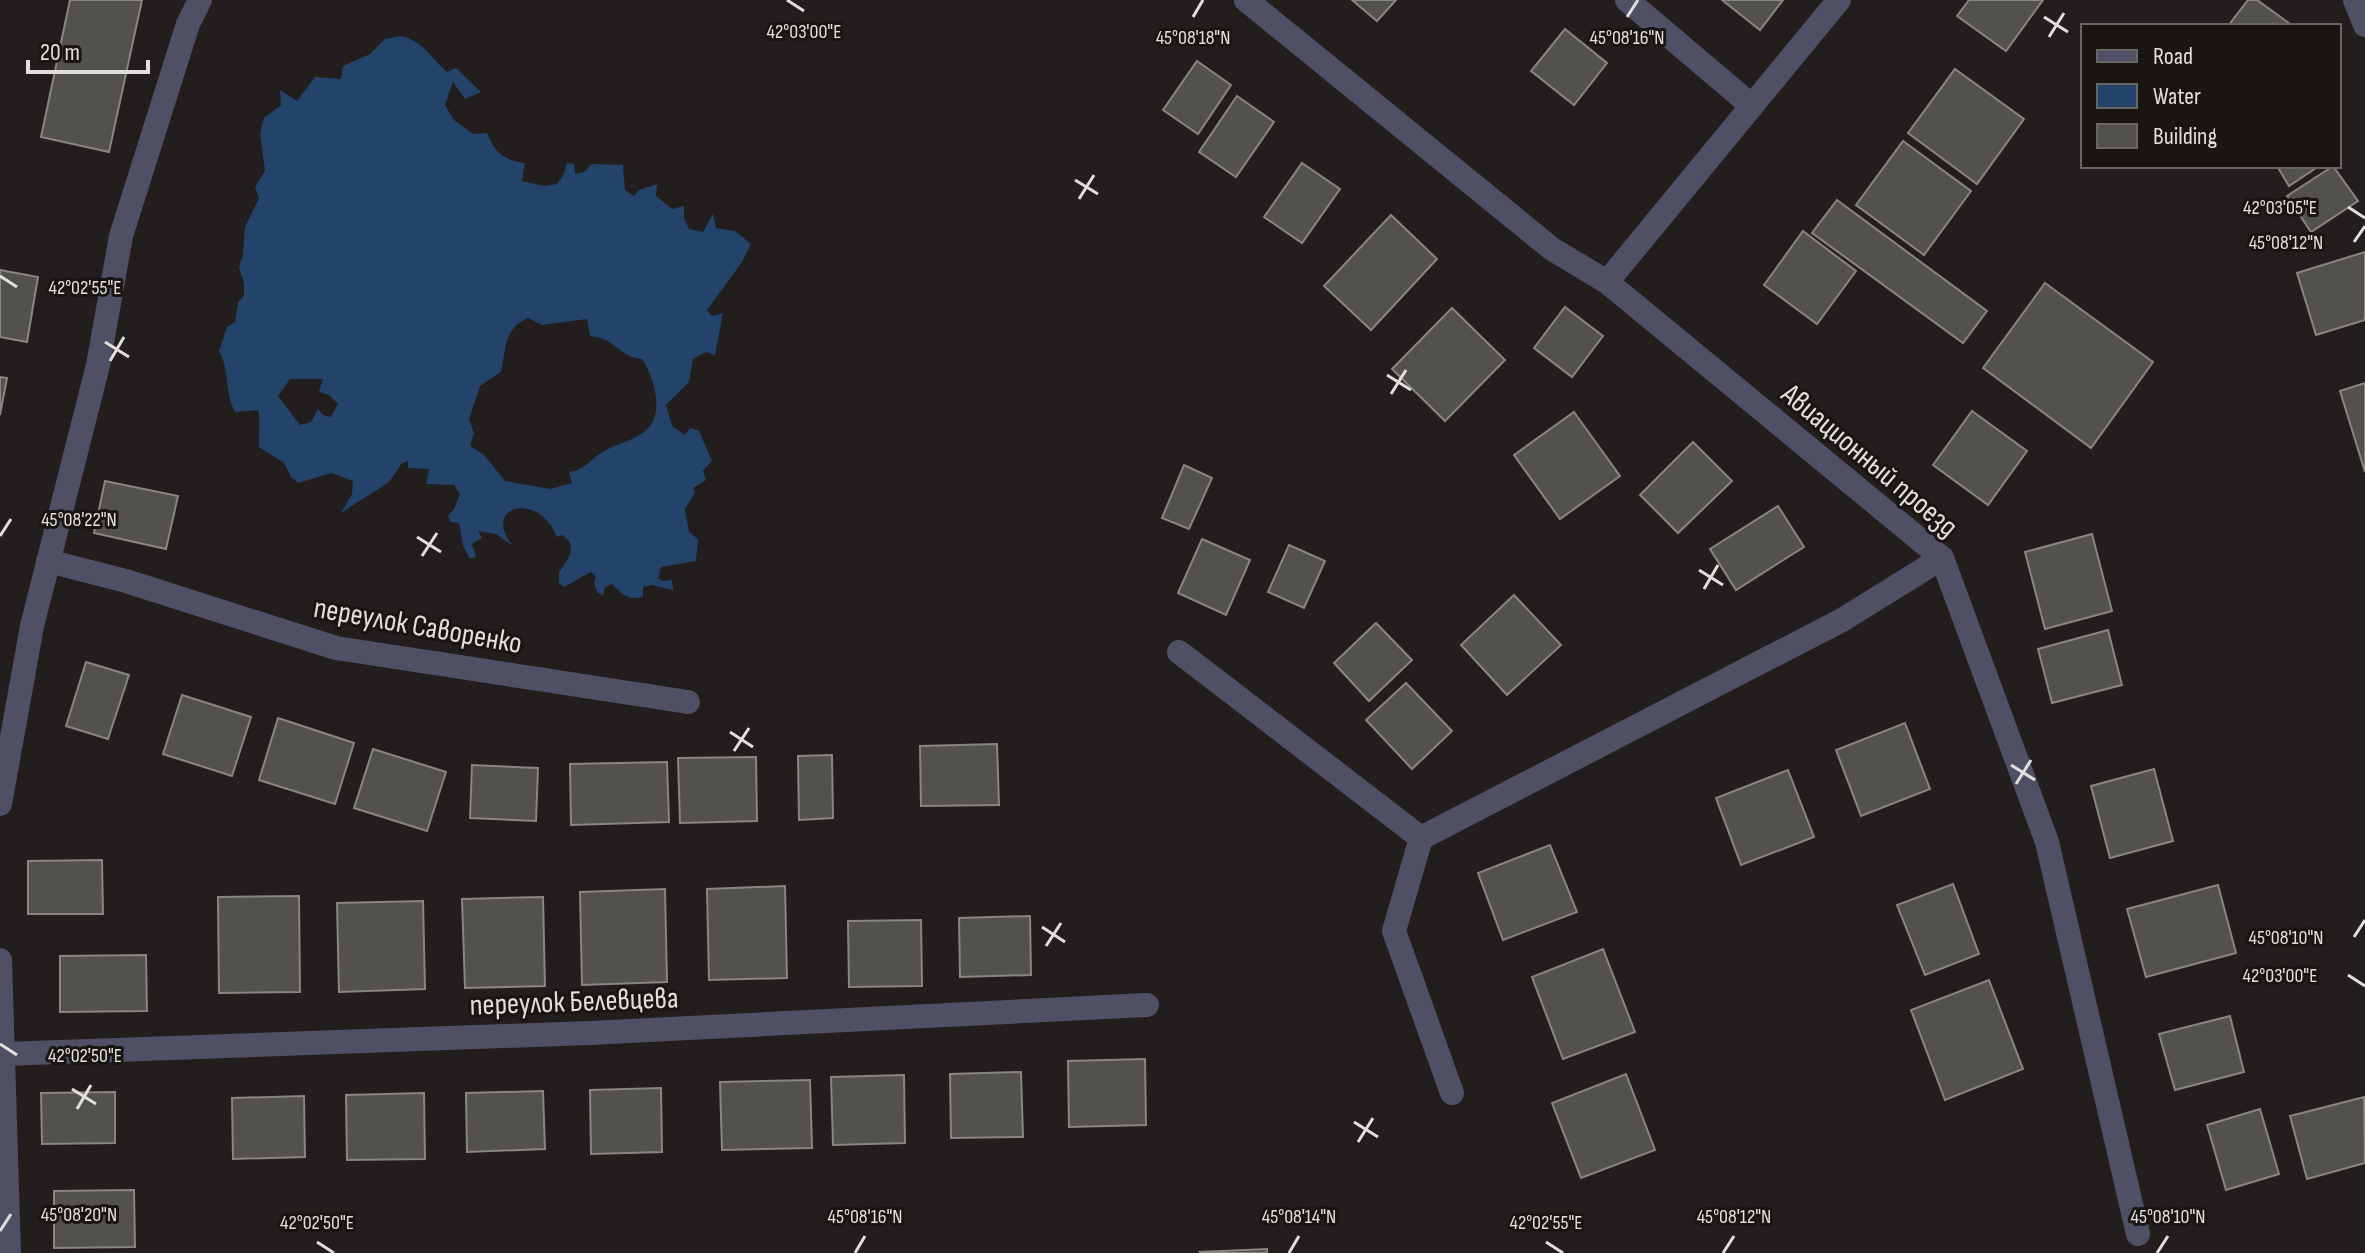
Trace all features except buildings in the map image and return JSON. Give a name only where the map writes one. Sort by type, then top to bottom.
[{"type":"street","points":[[0,804],[32,626],[98,365],[121,236],[188,24],[200,0]]},
{"type":"street","name":"Авиационный проезд","points":[[1246,0],[1552,249],[1607,282],[1942,558],[2047,842],[2138,1234]]},
{"type":"street","points":[[1627,0],[1752,106]]},
{"type":"street","points":[[1607,282],[1839,0]]},
{"type":"street","points":[[2355,0],[2365,25]]},
{"type":"street","points":[[1452,1093],[1394,931],[1421,838],[1842,620],[1942,558]]},
{"type":"street","name":"переулок Саворенко","points":[[48,561],[126,581],[336,648],[688,702]]},
{"type":"street","points":[[1179,652],[1421,838]]},
{"type":"street","points":[[0,960],[9,1253]]},
{"type":"street","name":"переулок Белевцева","points":[[3,1054],[589,1033],[1147,1005]]},
{"type":"water","points":[[401,36],[415,41],[447,72],[456,68],[481,92],[465,99],[453,82],[445,105],[454,120],[473,134],[487,133],[501,154],[525,163],[522,181],[544,186],[557,184],[567,163],[574,164],[575,174],[584,172],[592,164],[623,165],[625,190],[634,196],[639,190],[657,184],[656,196],[672,209],[684,206],[684,218],[689,229],[703,232],[713,214],[716,228],[735,231],[751,244],[742,262],[707,310],[712,316],[723,313],[715,355],[706,352],[693,359],[689,382],[666,405],[672,426],[685,435],[690,428],[699,431],[712,461],[703,471],[706,480],[693,488],[695,493],[685,509],[689,532],[698,539],[696,561],[661,567],[658,578],[662,581],[672,580],[673,590],[652,585],[643,587],[643,597],[633,598],[622,594],[612,584],[605,587],[603,595],[597,592],[596,577],[591,572],[564,587],[559,583],[559,573],[570,554],[570,544],[562,535],[557,537],[549,522],[538,513],[526,509],[508,513],[503,521],[513,546],[496,534],[478,531],[482,538],[472,544],[476,557],[470,559],[463,546],[459,523],[450,522],[448,516],[460,494],[454,485],[426,484],[429,469],[408,468],[408,461],[402,463],[389,482],[341,513],[352,494],[353,481],[331,473],[298,483],[284,463],[259,447],[258,410],[235,412],[219,351],[227,327],[235,322],[238,303],[244,295],[239,267],[245,227],[259,198],[255,187],[265,171],[260,133],[264,118],[281,105],[280,90],[297,101],[315,77],[341,79],[343,66],[370,54],[385,39]],"holes":[[[528,318],[542,325],[587,319],[590,336],[642,359],[656,398],[654,418],[641,434],[569,472],[572,483],[550,489],[505,481],[484,455],[470,446],[474,433],[469,419],[480,386],[501,372],[510,333]],[[290,379],[323,379],[319,392],[329,395],[338,404],[331,417],[323,415],[318,409],[311,422],[300,425],[278,396]]]}]
